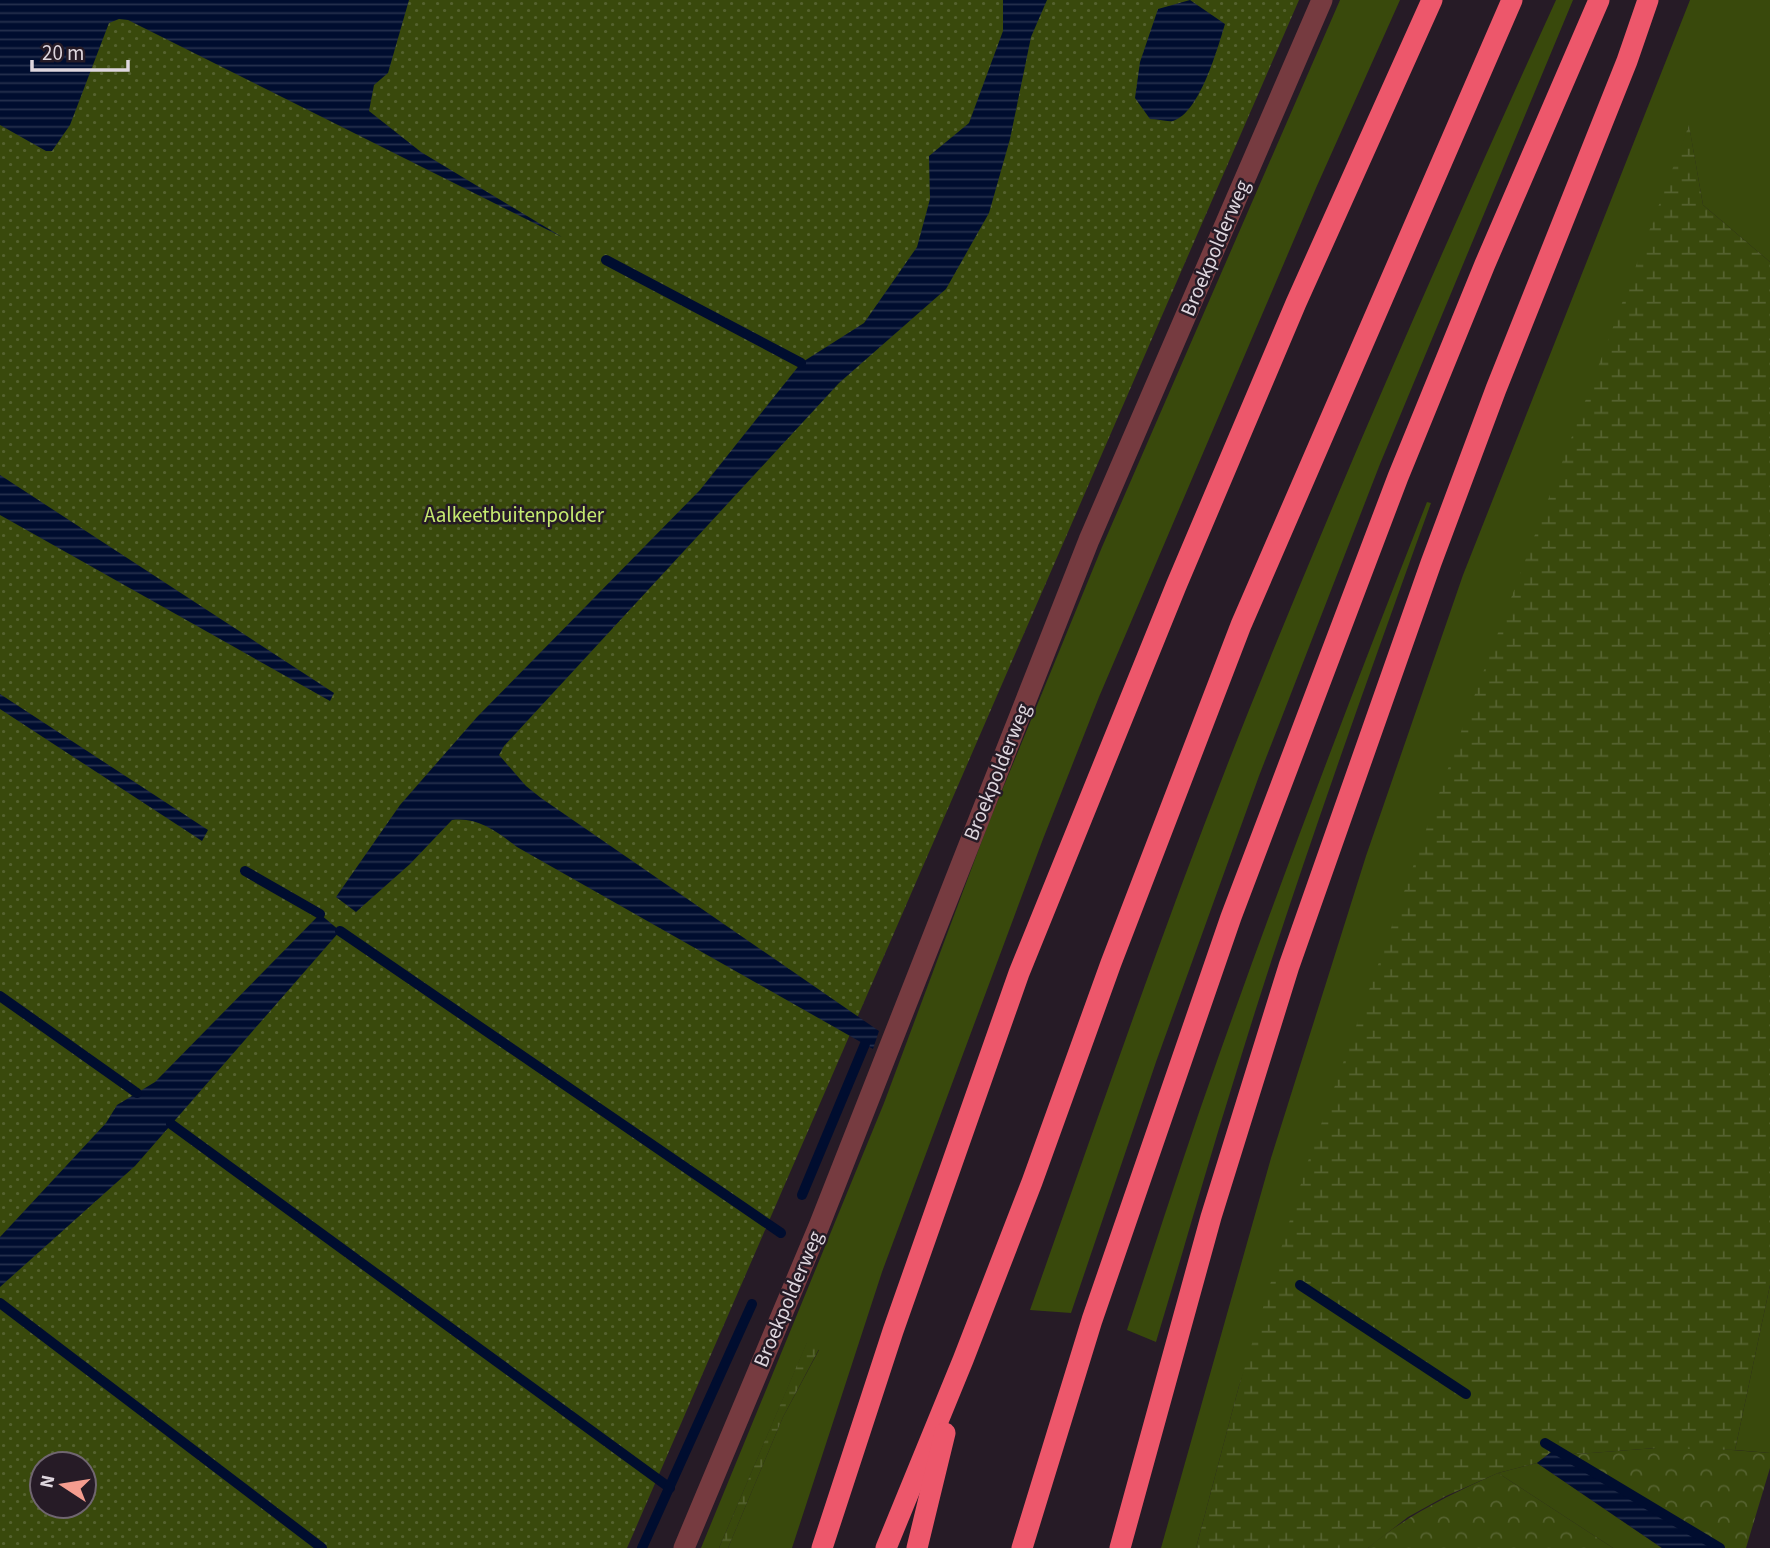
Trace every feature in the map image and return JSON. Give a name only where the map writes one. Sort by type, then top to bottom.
[{"type":"highway","points":[[822,1548],[893,1332],[1019,973],[1187,560],[1296,303],[1432,0]]},
{"type":"highway","points":[[886,1548],[1032,1182],[1140,886],[1241,625],[1512,0]]},
{"type":"highway","points":[[1022,1548],[1091,1320],[1231,917],[1398,477],[1485,264],[1599,0]]},
{"type":"highway","points":[[1120,1548],[1211,1217],[1289,966],[1473,451],[1627,61],[1648,0]]},
{"type":"highway","points":[[918,1548],[963,1360]]},
{"type":"street","name":"Broekpolderweg","points":[[684,1548],[819,1226],[1089,540],[1322,0]]},
{"type":"green space","name":"Aalkeetbuitenpolder","points":[[0,0],[1299,0],[627,1548],[0,1548]]},
{"type":"green space","points":[[1340,0],[1400,0],[1316,188],[1099,697],[1043,839],[882,1272],[792,1548],[728,1548],[783,1417],[819,1350],[807,1343],[719,1548],[701,1548],[884,1103],[987,827],[1102,547]]},
{"type":"green space","points":[[1556,0],[1573,0],[1380,464],[1259,776],[1156,1062],[1071,1313],[1030,1310],[1164,933],[1249,710],[1398,354]]},
{"type":"green space","points":[[1690,0],[1770,0],[1770,262],[1703,205],[1689,126],[1239,1386],[1196,1548],[1161,1548],[1271,1158],[1366,856],[1463,575]]},
{"type":"green space","points":[[1689,125],[1703,205],[1770,262],[1770,1285],[1735,1450],[1656,1448],[1578,1454],[1554,1450],[1537,1463],[1498,1473],[1446,1496],[1408,1517],[1368,1548],[1196,1548],[1239,1386],[1307,1164],[1466,718]]},
{"type":"green space","points":[[1427,502],[1431,503],[1279,937],[1156,1342],[1127,1330],[1243,988]]},
{"type":"green space","points":[[1770,1285],[1770,1453],[1735,1450]]},
{"type":"green space","points":[[807,1342],[819,1349],[783,1417],[728,1548],[719,1548]]},
{"type":"green space","points":[[1694,1447],[1770,1453],[1770,1468],[1746,1548],[1714,1548],[1554,1450],[1578,1454]]},
{"type":"green space","points":[[1537,1463],[1662,1548],[1613,1548],[1498,1473]]},
{"type":"green space","points":[[1498,1473],[1613,1548],[1368,1548],[1398,1525],[1430,1506]]},
{"type":"water","points":[[0,0],[409,0],[388,73],[374,85],[369,111],[421,152],[562,237],[128,20],[119,19],[109,23],[70,125],[52,151],[46,151],[0,125]]},
{"type":"water","points":[[1003,0],[1047,0],[1031,37],[1010,139],[989,213],[946,289],[839,383],[504,746],[499,755],[526,786],[541,798],[879,1031],[873,1049],[479,823],[452,820],[410,864],[356,912],[336,897],[400,805],[477,717],[700,490],[801,363],[864,323],[917,247],[930,199],[929,156],[969,123],[1003,31]]},
{"type":"water","points":[[1190,0],[1225,24],[1218,48],[1192,106],[1173,121],[1150,119],[1135,98],[1140,62],[1158,9]]},
{"type":"water","points":[[0,475],[334,693],[330,701],[0,515]]},
{"type":"water","points":[[0,694],[208,830],[202,841],[0,709]]},
{"type":"water","points":[[320,914],[340,931],[135,1166],[0,1287],[0,1237],[106,1123],[117,1105],[155,1082]]},
{"type":"water","points":[[1554,1450],[1714,1548],[1662,1548],[1537,1463]]},
{"type":"waterway","points":[[606,260],[801,363]]},
{"type":"waterway","points":[[245,871],[320,914]]},
{"type":"waterway","points":[[340,931],[781,1233]]},
{"type":"waterway","points":[[0,996],[137,1093]]},
{"type":"waterway","points":[[802,1195],[865,1044]]},
{"type":"waterway","points":[[171,1124],[670,1488]]},
{"type":"waterway","points":[[1300,1285],[1466,1394]]},
{"type":"waterway","points":[[0,1303],[322,1548]]},
{"type":"waterway","points":[[642,1548],[752,1304]]},
{"type":"waterway","points":[[1545,1443],[1720,1548]]}]
